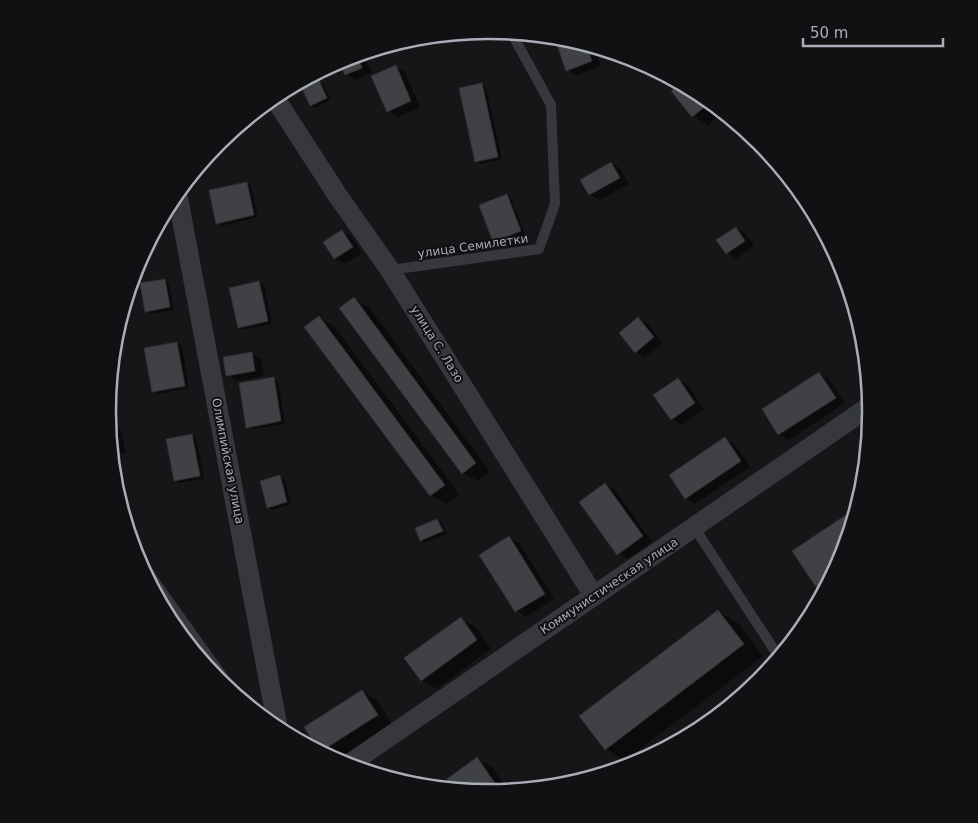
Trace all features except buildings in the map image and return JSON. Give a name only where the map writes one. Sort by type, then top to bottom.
[{"type":"street","name":"улица С. Лазо","points":[[279,104],[338,196],[390,270],[594,596]]},
{"type":"street","name":"Олимпийская улица","points":[[179,204],[276,717]]},
{"type":"street","name":"Коммунистическая улица","points":[[356,759],[862,412]]},
{"type":"lane","name":"улица Семилетки","points":[[390,270],[539,249],[555,204],[551,105],[515,40]]},
{"type":"lane","points":[[694,527],[775,650]]},
{"type":"lane","points":[[165,596],[206,654]]}]
